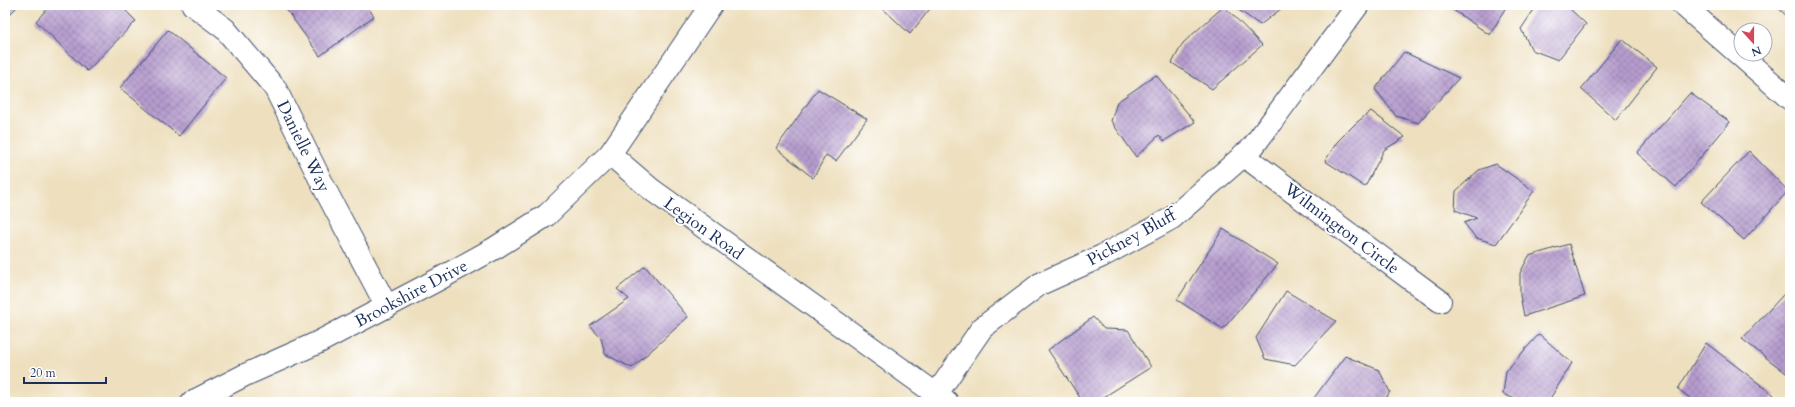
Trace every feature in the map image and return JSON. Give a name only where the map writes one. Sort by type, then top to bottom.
[{"type":"street","name":"Danielle Way","points":[[193,5],[226,29],[275,88],[387,307]]},
{"type":"street","points":[[610,154],[711,5]]},
{"type":"street","name":"Pickney Bluff","points":[[938,400],[982,328],[1040,284],[1102,256],[1172,218],[1252,148],[1358,5]]},
{"type":"street","points":[[1683,5],[1790,99]]},
{"type":"street","name":"Brookshire Drive","points":[[192,402],[245,374],[317,343],[495,248],[547,214],[610,154]]},
{"type":"street","name":"Legion Road","points":[[610,154],[652,190],[938,400]]},
{"type":"street","name":"Wilmington Circle","points":[[1243,155],[1440,302]]},
{"type":"building","points":[[5,5],[19,5],[7,17],[5,15]]},
{"type":"building","points":[[51,5],[120,5],[136,21],[87,71],[36,21]]},
{"type":"building","points":[[283,5],[366,5],[374,16],[320,56]]},
{"type":"building","points":[[879,5],[933,5],[910,34]]},
{"type":"building","points":[[1232,5],[1286,5],[1260,25]]},
{"type":"building","points":[[1446,5],[1507,5],[1490,35]]},
{"type":"building","points":[[1537,5],[1571,5],[1569,8],[1586,24],[1558,60],[1532,50],[1521,29]]},
{"type":"building","points":[[1773,5],[1790,5],[1790,19],[1777,7]]},
{"type":"building","points":[[1224,6],[1262,45],[1212,89],[1172,63],[1183,43]]},
{"type":"building","points":[[168,30],[226,78],[179,136],[120,88]]},
{"type":"building","points":[[1622,39],[1657,67],[1616,120],[1581,89]]},
{"type":"building","points":[[1404,52],[1459,78],[1418,123],[1396,116],[1375,89]]},
{"type":"building","points":[[1156,75],[1195,122],[1164,141],[1159,135],[1136,157],[1111,121],[1117,102]]},
{"type":"building","points":[[818,89],[867,119],[836,161],[826,155],[813,178],[776,148]]},
{"type":"building","points":[[1690,93],[1730,122],[1676,187],[1637,153]]},
{"type":"building","points":[[1371,111],[1405,137],[1384,150],[1365,187],[1325,161],[1337,142],[1356,123]]},
{"type":"building","points":[[1749,151],[1788,191],[1744,240],[1701,202]]},
{"type":"building","points":[[1496,164],[1534,191],[1496,244],[1476,238],[1464,223],[1477,218],[1455,210],[1456,191],[1479,170]]},
{"type":"building","points":[[1223,229],[1278,264],[1223,329],[1177,300]]},
{"type":"building","points":[[1569,244],[1585,296],[1524,316],[1520,295],[1520,273],[1529,256]]},
{"type":"building","points":[[645,266],[688,317],[632,368],[605,354],[601,338],[590,326],[629,299],[617,289]]},
{"type":"building","points":[[1286,291],[1336,321],[1295,365],[1265,359],[1256,338]]},
{"type":"building","points":[[1784,294],[1790,298],[1790,376],[1742,339]]},
{"type":"building","points":[[1093,317],[1104,329],[1128,330],[1151,367],[1096,402],[1083,402],[1048,350]]},
{"type":"building","points":[[1539,334],[1572,363],[1548,402],[1522,402],[1503,394],[1506,371]]},
{"type":"building","points":[[1706,343],[1774,395],[1769,402],[1695,402],[1678,389]]},
{"type":"building","points":[[1345,356],[1379,370],[1390,392],[1383,402],[1311,402]]}]
